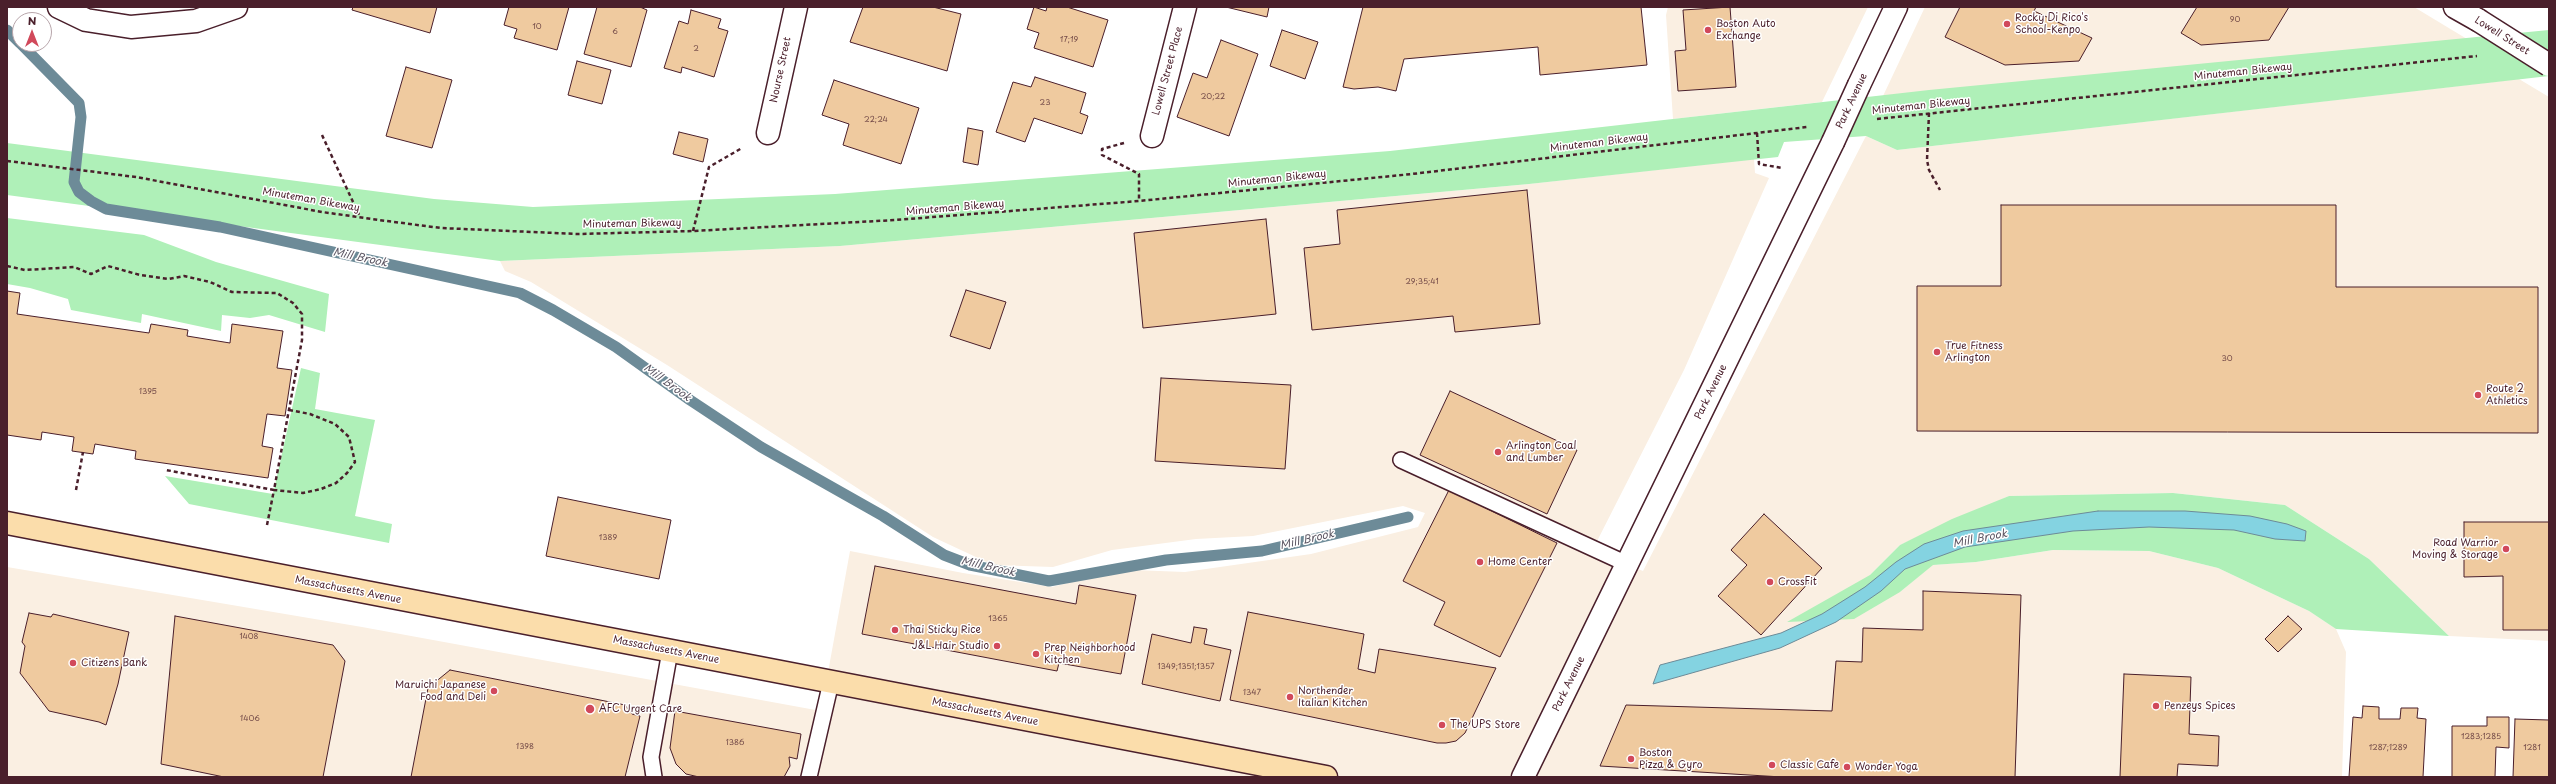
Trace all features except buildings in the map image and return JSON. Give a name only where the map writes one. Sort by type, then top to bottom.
[{"type":"main road","points":[[59,7],[86,20],[131,26],[196,21],[236,7]]},
{"type":"main road","name":"Nourse Street","points":[[768,133],[796,7]]},
{"type":"main road","name":"Lowell Street Place","points":[[1152,136],[1185,7]]},
{"type":"main road","name":"Park Avenue","points":[[1523,777],[1833,142],[1896,7]]},
{"type":"main road","name":"Lowell Street","points":[[2455,7],[2549,65]]},
{"type":"main road","name":"Massachusetts Avenue","points":[[7,523],[1326,777]]},
{"type":"lane","points":[[1401,460],[1627,564]]},
{"type":"lane","points":[[654,777],[651,757],[670,651]]},
{"type":"lane","points":[[809,777],[831,682]]},
{"type":"path","name":"Minuteman Bikeway","points":[[1874,119],[2485,55]]},
{"type":"path","points":[[1929,113],[1929,170],[1940,190]]},
{"type":"path","name":"Minuteman Bikeway","points":[[7,160],[222,191],[360,218],[441,228],[578,234],[693,231],[895,220],[1139,201],[1412,174],[1812,126]]},
{"type":"path","points":[[693,231],[709,167],[768,133]]},
{"type":"path","points":[[1757,133],[1759,164],[1782,168]]},
{"type":"path","points":[[322,135],[360,218]]},
{"type":"path","points":[[1139,201],[1139,174],[1102,155],[1102,149],[1152,136]]},
{"type":"path","points":[[7,266],[24,270],[74,267],[91,274],[108,266],[169,279],[184,276],[210,282],[232,292],[277,293],[293,303],[302,314],[302,340],[267,525]]},
{"type":"path","points":[[166,470],[274,490],[303,493],[321,489],[336,483],[347,473],[354,462],[349,437],[335,424],[310,414],[289,410]]},
{"type":"path","points":[[76,490],[83,452]]},
{"type":"shaded area","points":[[1668,7],[1868,7],[1822,102],[1673,119],[1666,15]]},
{"type":"shaded area","points":[[1925,7],[2414,7],[2467,39],[1883,96]]},
{"type":"shaded area","points":[[2519,79],[2549,97],[2549,641],[2449,636],[2369,559],[2285,505],[2173,493],[2009,496],[1900,545],[1870,575],[1900,592],[1932,565],[1976,562],[2053,550],[2149,551],[2218,568],[2309,611],[2336,629],[2346,652],[2342,777],[7,777],[7,567],[362,627],[821,711],[850,551],[963,573],[1052,587],[1091,577],[1133,570],[1185,572],[1311,554],[1418,527],[1425,513],[1403,506],[1253,536],[1196,539],[1112,550],[1053,567],[993,565],[933,537],[667,365],[531,282],[505,271],[500,261],[840,246],[1529,184],[1754,159],[1755,173],[1769,178],[1684,370],[1592,551],[1643,571],[1866,136],[1897,150]]},
{"type":"green space","points":[[2549,30],[2549,76],[1897,150],[1866,136],[1784,142],[1778,157],[1529,184],[840,246],[500,261],[7,195],[7,143],[434,199],[533,207],[835,194],[1390,151],[1929,90]]},
{"type":"green space","points":[[7,218],[144,235],[216,262],[329,294],[325,332],[269,315],[250,318],[222,315],[221,331],[142,314],[141,323],[71,310],[68,299],[30,288],[7,284]]},
{"type":"green space","points":[[301,368],[320,373],[315,409],[375,420],[355,516],[392,524],[389,543],[189,504],[165,476],[273,494]]},
{"type":"green space","points":[[2173,493],[2285,505],[2369,559],[2449,636],[2336,629],[2309,611],[2218,568],[2149,551],[2053,550],[1976,562],[1933,565],[1900,592],[1854,619],[1787,622],[1870,575],[1900,545],[1952,519],[2009,496]]},
{"type":"water","points":[[2098,511],[2185,511],[2250,516],[2287,524],[2306,531],[2305,541],[2275,539],[2234,530],[2149,527],[2073,531],[1965,547],[1905,569],[1881,591],[1836,622],[1780,648],[1653,684],[1660,665],[1781,633],[1822,614],[1865,587],[1896,562],[1924,544],[1963,531]]},
{"type":"waterway","name":"Mill Brook","points":[[7,30],[12,35]]},
{"type":"waterway","name":"Mill Brook","points":[[29,52],[79,103],[81,117],[74,182],[79,192],[91,201],[106,209],[220,227],[520,293],[553,310],[616,347],[690,400],[761,447],[883,516],[944,555],[970,565],[1049,581],[1166,560],[1262,551],[1408,517]]},
{"type":"place","name":"Rocky Di Rico's School-Kenpo","points":[[2007,24]]},
{"type":"place","name":"Boston Auto Exchange","points":[[1708,30]]},
{"type":"place","name":"True Fitness Arlington","points":[[1937,352]]},
{"type":"place","name":"Route 2 Athletics","points":[[2478,395]]},
{"type":"place","name":"Arlington Coal and Lumber","points":[[1498,452]]},
{"type":"place","name":"Road Warrior Moving & Storage","points":[[2506,549]]},
{"type":"place","name":"Home Center","points":[[1480,562]]},
{"type":"place","name":"CrossFit","points":[[1770,582]]},
{"type":"place","name":"Thai Sticky Rice","points":[[895,630]]},
{"type":"place","name":"J&L Hair Studio","points":[[997,646]]},
{"type":"place","name":"Prep Neighborhood Kitchen","points":[[1036,654]]},
{"type":"place","name":"Citizens Bank","points":[[73,663]]},
{"type":"place","name":"Maruichi Japanese Food and Deli","points":[[494,691]]},
{"type":"place","name":"Northender Italian Kitchen","points":[[1290,697]]},
{"type":"place","name":"Penzeys Spices","points":[[2156,706]]},
{"type":"place","name":"AFC Urgent Care","points":[[590,709]]},
{"type":"place","name":"The UPS Store","points":[[1442,725]]},
{"type":"place","name":"Boston Pizza & Gyro","points":[[1631,759]]},
{"type":"place","name":"Classic Cafe","points":[[1772,765]]},
{"type":"place","name":"Wonder Yoga","points":[[1847,767]]}]
